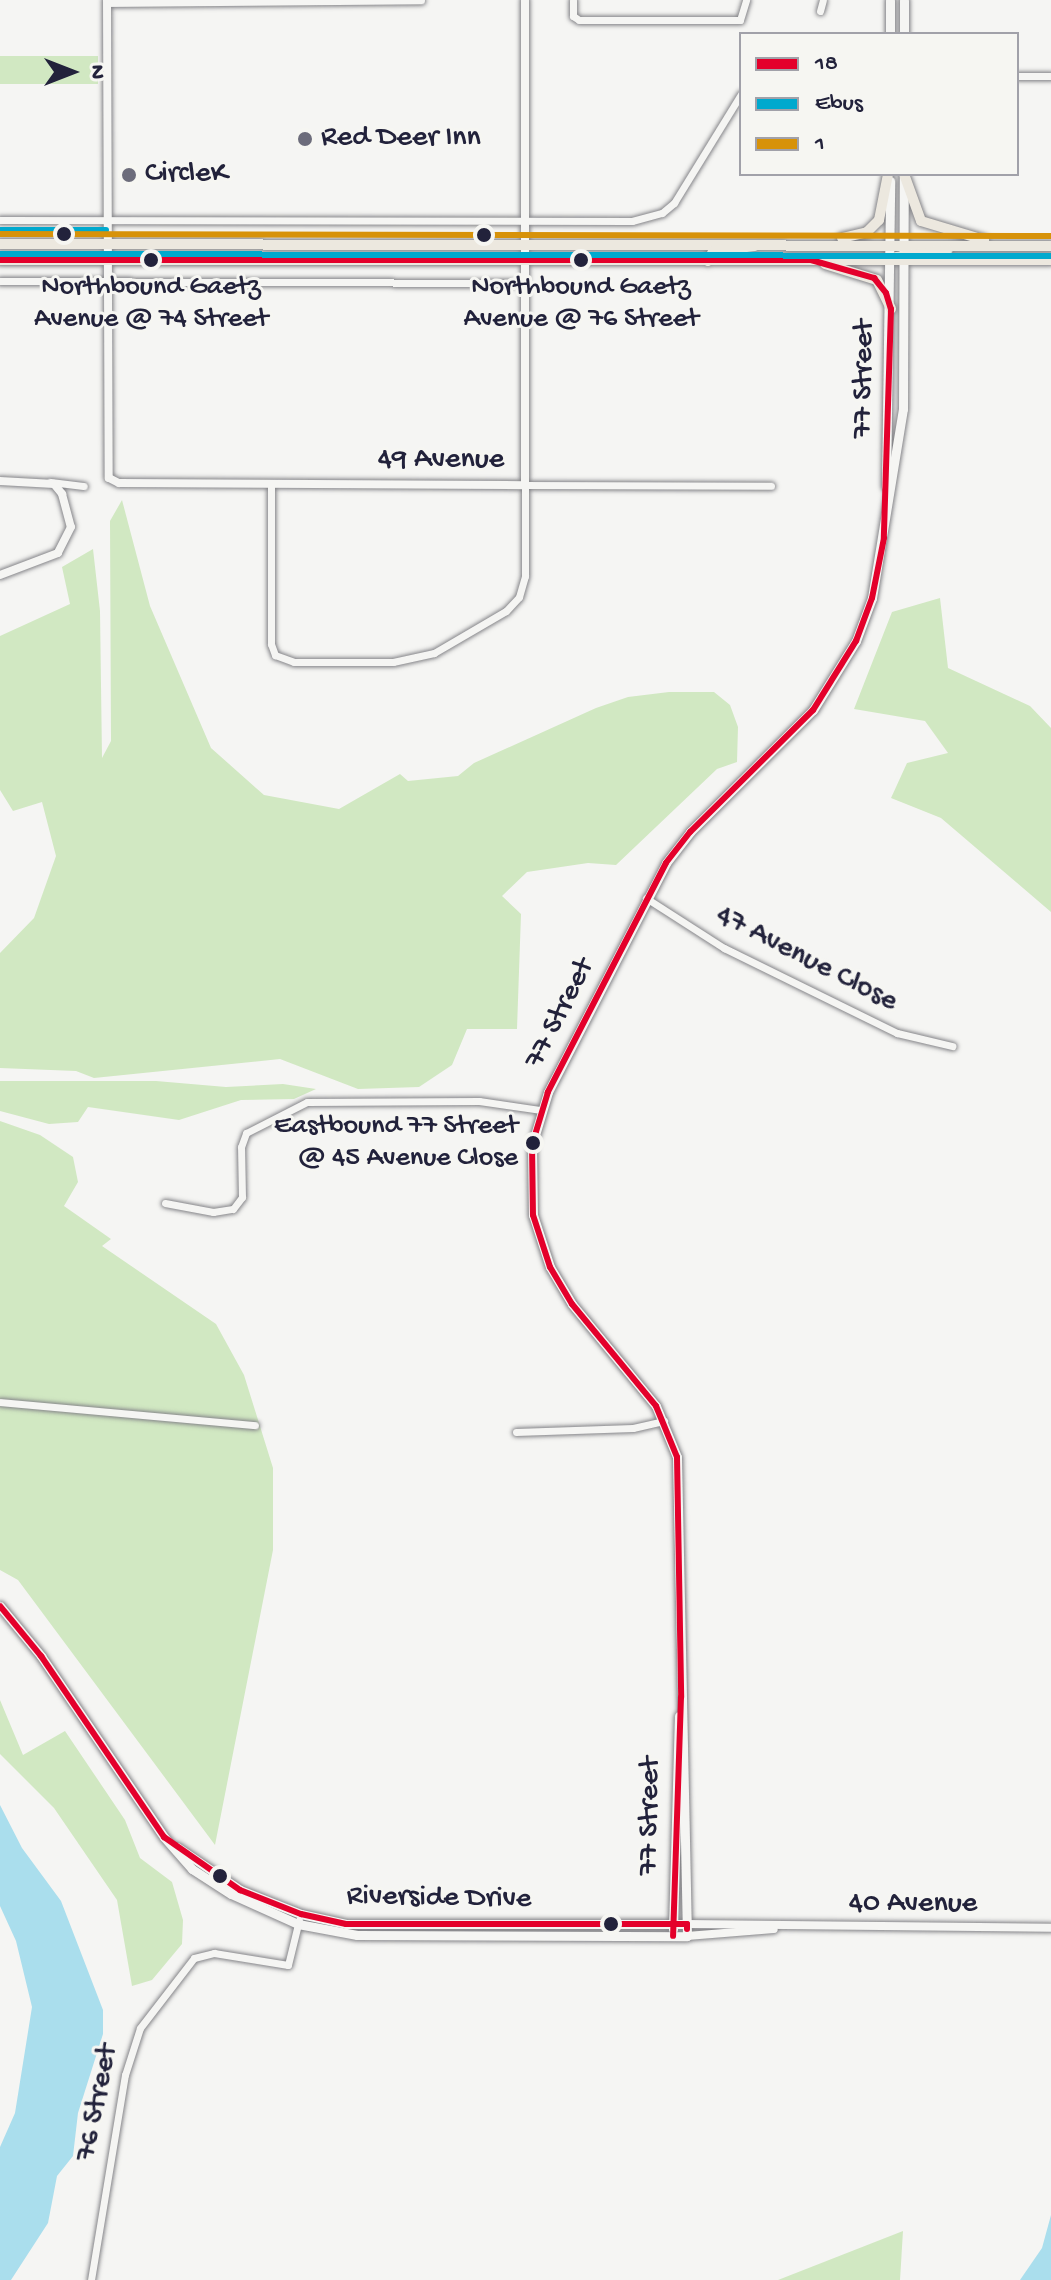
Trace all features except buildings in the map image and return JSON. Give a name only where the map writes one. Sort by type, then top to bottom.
[{"type":"main road","points":[[888,32],[890,0]]},
{"type":"main road","points":[[904,0],[904,32]]},
{"type":"main road","points":[[816,243],[872,229],[881,215],[889,176]]},
{"type":"main road","name":"77 Street","points":[[884,538],[891,309],[889,176]]},
{"type":"main road","name":"77 Street","points":[[687,1936],[681,1697],[681,1481],[664,1421],[647,1393],[572,1304],[543,1252],[530,1183],[541,1110],[646,898],[690,832],[813,710],[856,641],[872,598],[903,409],[904,176]]},
{"type":"main road","points":[[905,176],[921,221],[1005,245]]},
{"type":"main road","points":[[708,261],[713,251],[768,242]]},
{"type":"main road","points":[[0,244],[890,243],[904,253],[1051,260]]},
{"type":"main road","points":[[0,260],[891,260],[904,253],[1005,245],[1051,246]]},
{"type":"main road","points":[[811,260],[874,278],[891,309]]},
{"type":"main road","name":"Riverside Drive","points":[[0,1606],[41,1656],[164,1837],[240,1890],[299,1919],[357,1935],[673,1936]]},
{"type":"main road","name":"77 Street","points":[[673,1936],[681,1697]]},
{"type":"main road","name":"Riverside Drive","points":[[299,1919],[361,1926],[687,1924]]},
{"type":"main road","name":"40 Avenue","points":[[673,1936],[687,1936]]},
{"type":"street","points":[[106,283],[107,2],[421,0]]},
{"type":"street","points":[[271,485],[271,644],[278,659],[308,662],[420,658],[511,607],[523,592],[525,0]]},
{"type":"street","points":[[573,0],[573,16],[579,20],[740,20],[746,0]]},
{"type":"street","points":[[820,11],[823,0]]},
{"type":"street","points":[[1019,76],[1051,76]]},
{"type":"street","points":[[0,220],[632,221],[662,213],[680,195],[739,97]]},
{"type":"street","points":[[0,281],[524,283]]},
{"type":"street","name":"49 Avenue","points":[[106,283],[106,461],[111,481],[271,485],[771,486]]},
{"type":"street","points":[[0,481],[84,486]]},
{"type":"street","points":[[0,575],[53,556],[66,544],[69,513],[61,490],[50,482]]},
{"type":"street","name":"47 Avenue Close","points":[[646,898],[724,948],[897,1033],[952,1046]]},
{"type":"street","points":[[165,1203],[213,1212],[233,1209],[242,1197],[241,1147],[246,1133],[307,1102],[479,1101],[541,1110]]},
{"type":"street","points":[[0,1402],[255,1425]]},
{"type":"street","points":[[516,1432],[633,1428],[664,1421]]},
{"type":"street","name":"76 Street","points":[[91,2280],[123,2086],[140,2028],[194,1958],[214,1953],[288,1965],[299,1919]]},
{"type":"street","name":"40 Avenue","points":[[687,1924],[775,1929],[1051,1928]]},
{"type":"street","name":"40 Avenue","points":[[687,1936],[775,1929]]},
{"type":"green space","points":[[0,56],[98,56],[98,84],[0,84]]},
{"type":"green space","points":[[122,500],[150,606],[211,748],[264,795],[339,809],[400,774],[408,781],[458,776],[474,763],[596,708],[628,697],[669,692],[714,692],[730,705],[738,727],[737,762],[717,769],[616,865],[588,863],[527,872],[502,896],[521,914],[517,1029],[467,1029],[452,1065],[419,1087],[358,1089],[280,1059],[94,1078],[76,1071],[0,1068],[0,953],[34,918],[56,856],[42,802],[13,811],[0,790],[0,636],[70,604],[62,567],[93,549],[100,611],[102,758],[111,741],[110,521]]},
{"type":"green space","points":[[940,598],[948,668],[1030,706],[1051,728],[1051,912],[941,818],[891,798],[907,763],[948,753],[925,721],[854,709],[892,612]]},
{"type":"green space","points":[[0,1081],[156,1081],[226,1087],[283,1084],[316,1089],[294,1099],[241,1100],[179,1120],[88,1107],[78,1122],[49,1124],[0,1111]]},
{"type":"green space","points":[[0,1121],[40,1135],[73,1157],[78,1182],[64,1206],[111,1239],[102,1246],[216,1324],[244,1375],[273,1468],[273,1550],[215,1845],[18,1580],[0,1570]]},
{"type":"green space","points":[[0,1700],[23,1755],[65,1731],[125,1820],[140,1858],[172,1882],[183,1920],[182,1944],[152,1980],[132,1986],[117,1900],[54,1808],[0,1754]]},
{"type":"green space","points":[[903,2231],[900,2280],[778,2280]]},
{"type":"water","points":[[0,1805],[22,1848],[61,1901],[103,2010],[103,2034],[78,2113],[73,2156],[57,2176],[48,2223],[11,2280],[0,2280],[0,2147],[15,2113],[32,2007],[16,1941],[0,1906]]},
{"type":"water","points":[[1051,2215],[1051,2280],[1020,2280],[1042,2248]]},
{"type":"transit line","name":"Ebus","points":[[0,230],[106,230]]},
{"type":"transit line","name":"1","points":[[0,234],[1051,236]]},
{"type":"transit line","name":"Ebus","points":[[0,254],[1051,256]]},
{"type":"transit line","name":"18","points":[[0,260],[811,260],[874,278],[886,293],[891,309],[884,538],[872,598],[856,641],[813,710],[690,832],[666,863],[548,1092],[532,1145],[533,1215],[550,1267],[572,1304],[656,1406],[677,1457],[681,1697],[673,1936]]},
{"type":"transit line","name":"18","points":[[0,1606],[41,1656],[164,1837],[240,1890],[301,1914],[346,1924],[687,1924],[687,1929]]},
{"type":"place","name":"Red Deer Inn","points":[[305,139]]},
{"type":"place","name":"CircleK","points":[[129,175]]},
{"type":"place","name":"Northbound Gaetz Avenue @ 74 Street","points":[[151,260]]},
{"type":"place","name":"Northbound Gaetz Avenue @ 76 Street","points":[[581,260]]},
{"type":"place","name":"Eastbound 77 Street @ 45 Avenue Close","points":[[533,1143]]}]
